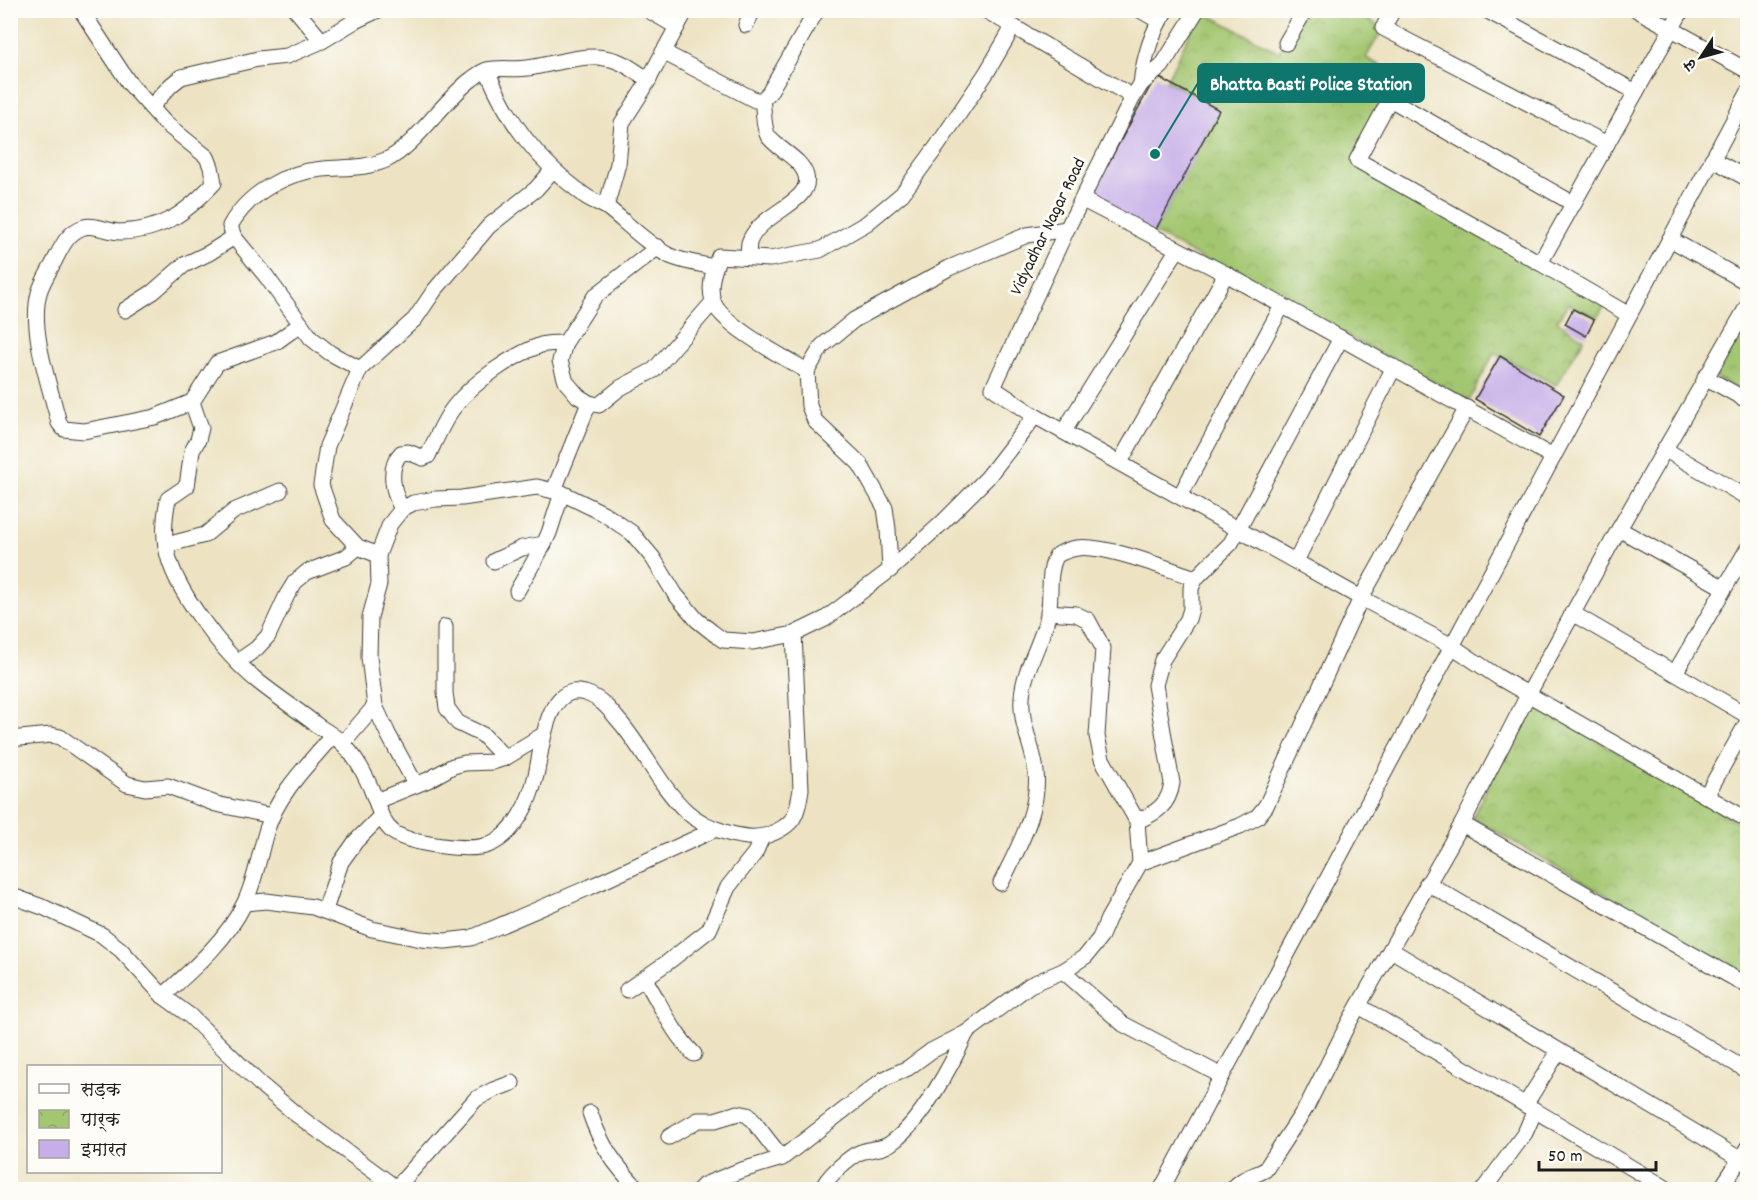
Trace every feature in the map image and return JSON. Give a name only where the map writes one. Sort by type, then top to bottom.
[{"type":"street","points":[[81,10],[129,83],[165,123],[207,157],[214,183],[186,210],[158,227],[118,232],[87,226],[74,232],[64,242],[39,293],[38,335],[59,423],[64,429],[84,431],[155,417],[192,402],[216,363],[276,342],[301,324]]},
{"type":"street","points":[[296,10],[322,41]]},
{"type":"street","points":[[151,107],[171,85],[181,78],[258,59],[287,56],[322,41],[378,10]]},
{"type":"street","points":[[648,10],[677,27]]},
{"type":"street","points":[[606,207],[618,164],[622,123],[649,80],[686,10]]},
{"type":"street","points":[[746,24],[753,10]]},
{"type":"street","points":[[663,52],[755,100],[762,100],[769,93],[817,10]]},
{"type":"street","points":[[985,10],[1013,27],[1137,90]]},
{"type":"street","points":[[1140,10],[1162,16]]},
{"type":"street","name":"Vidyadhar Nagar Road","points":[[1137,90],[1162,66],[1197,10]]},
{"type":"street","points":[[1286,43],[1305,10]]},
{"type":"street","points":[[1393,10],[1383,28],[1607,144]]},
{"type":"street","points":[[1486,10],[1636,92]]},
{"type":"street","points":[[1637,10],[1748,71]]},
{"type":"street","points":[[1540,263],[1682,10]]},
{"type":"street","name":"Vidyadhar Nagar Road","points":[[1035,416],[993,388],[1067,229],[1137,90],[1145,55],[1162,16]]},
{"type":"street","points":[[807,372],[738,329],[723,317],[713,302],[711,277],[720,256],[770,258],[820,250],[867,223],[902,194],[957,118],[1013,27]]},
{"type":"street","points":[[360,369],[330,353],[311,338],[266,276],[234,237],[230,226],[236,216],[265,189],[287,176],[321,169],[364,168],[387,160],[405,146],[457,92],[487,70],[527,68],[582,56],[617,61],[649,80]]},
{"type":"street","points":[[487,70],[499,100],[511,120],[552,171],[587,198],[606,207],[671,256],[715,267]]},
{"type":"street","points":[[1161,1190],[1748,93]]},
{"type":"street","points":[[1574,204],[1390,99],[1357,160],[1629,315]]},
{"type":"street","points":[[748,256],[749,242],[757,230],[768,218],[798,199],[806,188],[806,177],[802,169],[769,136],[762,100]]},
{"type":"street","points":[[1712,159],[1748,179]]},
{"type":"street","points":[[378,555],[358,547],[333,520],[321,484],[327,446],[360,369],[415,319],[434,291],[489,226],[536,189],[552,171]]},
{"type":"street","points":[[1083,200],[1226,274],[1553,457]]},
{"type":"street","points":[[890,570],[885,508],[860,464],[815,421],[809,406],[807,372],[822,346],[854,320],[949,268],[1027,235],[1067,229]]},
{"type":"street","points":[[124,310],[153,292],[184,265],[209,254],[234,237]]},
{"type":"street","points":[[1670,239],[1748,283]]},
{"type":"street","points":[[658,247],[595,296],[565,343],[560,361],[566,382],[578,396],[589,403],[599,405],[620,388],[654,370],[713,302]]},
{"type":"street","points":[[1064,431],[1177,250]]},
{"type":"street","points":[[1120,462],[1226,274]]},
{"type":"street","points":[[1232,1190],[1246,1176],[1265,1170],[1307,1106],[1359,1006],[1462,824],[1528,694],[1618,529],[1748,305]]},
{"type":"street","points":[[1180,496],[1282,306]]},
{"type":"street","points":[[1137,821],[1155,813],[1171,795],[1172,783],[1155,685],[1162,660],[1188,619],[1191,588],[1196,578],[1231,543],[1341,338]]},
{"type":"street","points":[[402,509],[392,488],[397,458],[401,453],[423,458],[428,456],[455,405],[484,378],[543,344],[565,343]]},
{"type":"street","points":[[1296,561],[1394,367]]},
{"type":"street","points":[[1705,377],[1748,401]]},
{"type":"street","points":[[192,402],[201,428],[192,451],[187,486],[168,500],[165,546],[175,576],[220,644],[237,662],[258,681],[338,740],[358,764],[376,801],[380,817],[392,832],[404,837],[425,843],[477,848],[491,844],[519,818],[536,775],[543,735],[557,702],[567,693],[578,691],[592,695],[604,703],[634,739],[672,796],[689,814],[716,829],[742,837],[762,837],[782,830],[798,813],[801,789],[795,634]]},
{"type":"street","points":[[517,591],[549,533],[558,491],[589,403]]},
{"type":"street","points":[[1140,863],[1212,837],[1257,817],[1266,806],[1361,598],[1467,408]]},
{"type":"street","points":[[416,785],[375,706],[369,657],[370,617],[379,584],[378,555],[390,524],[402,509],[413,503],[436,499],[462,498],[537,487],[558,491],[603,513],[632,533],[653,558],[666,580],[697,620],[723,640],[753,642],[795,634],[825,619],[890,570],[942,524],[987,478],[1035,416],[1361,598],[1452,646],[1498,677],[1748,820]]},
{"type":"street","points":[[1664,449],[1748,498]]},
{"type":"street","points":[[165,546],[205,535],[234,511],[280,491]]},
{"type":"street","points":[[1618,529],[1724,588]]},
{"type":"street","points":[[494,561],[522,548],[544,544]]},
{"type":"street","points":[[237,662],[256,649],[268,636],[295,582],[307,572],[346,557],[358,547]]},
{"type":"street","points":[[1001,883],[1021,843],[1035,791],[1036,767],[1024,727],[1022,695],[1048,612],[1051,565],[1056,556],[1077,548],[1109,552],[1196,578]]},
{"type":"street","points":[[1675,673],[1748,548]]},
{"type":"street","points":[[699,1190],[704,1185],[739,1171],[782,1158],[884,1079],[908,1068],[932,1051],[966,1033],[1030,985],[1063,971],[1086,956],[1100,938],[1108,919],[1140,863],[1137,821],[1102,759],[1097,736],[1102,648],[1088,620],[1076,614],[1048,612]]},
{"type":"street","points":[[1572,614],[1748,716]]},
{"type":"street","points":[[445,627],[447,708],[458,723],[483,735],[505,758]]},
{"type":"street","points":[[163,996],[215,946],[234,922],[245,903],[272,816],[282,796],[375,706]]},
{"type":"street","points":[[1706,796],[1748,721]]},
{"type":"street","points":[[10,739],[51,735],[60,737],[127,784],[145,788],[168,786],[216,804],[272,816]]},
{"type":"street","points":[[376,801],[416,785],[453,766],[493,762],[505,758],[543,735]]},
{"type":"street","points":[[325,910],[341,862],[352,846],[380,817]]},
{"type":"street","points":[[1462,824],[1748,986]]},
{"type":"street","points":[[245,903],[266,902],[325,910],[372,929],[394,934],[445,940],[471,939],[716,829]]},
{"type":"street","points":[[627,990],[709,930],[722,898],[755,853],[762,837]]},
{"type":"street","points":[[1427,883],[1748,1071]]},
{"type":"street","points":[[15,897],[45,908],[102,935],[122,950],[163,996],[189,1015],[260,1084],[398,1188],[476,1099],[512,1083]]},
{"type":"street","points":[[1391,950],[1558,1051],[1745,1157],[1720,1190]]},
{"type":"street","points":[[1063,971],[1123,1024],[1222,1076]]},
{"type":"street","points":[[644,978],[671,1026],[694,1054]]},
{"type":"street","points":[[1359,1006],[1669,1190]]},
{"type":"street","points":[[822,1190],[824,1183],[843,1165],[861,1152],[883,1149],[896,1140],[913,1122],[954,1060],[966,1033]]},
{"type":"street","points":[[1483,1190],[1526,1133],[1530,1108],[1558,1051]]},
{"type":"street","points":[[591,1113],[597,1135],[606,1150],[639,1190]]},
{"type":"street","points":[[669,1137],[698,1119],[715,1120],[738,1113],[747,1115],[754,1122],[782,1158]]},
{"type":"green space","points":[[1201,11],[1279,52],[1303,11],[1352,11],[1383,28],[1366,58],[1399,76],[1356,163],[1606,304],[1597,317],[1568,304],[1557,321],[1584,339],[1556,385],[1494,353],[1469,401],[1154,233],[1218,110],[1166,81]]},
{"type":"green space","points":[[1747,318],[1747,395],[1715,377]]},
{"type":"green space","points":[[1530,701],[1747,828],[1747,976],[1472,818]]},
{"type":"building","points":[[1156,76],[1219,110],[1154,233],[1090,197]]},
{"type":"building","points":[[1573,309],[1594,320],[1586,336],[1565,324]]},
{"type":"building","points":[[1500,356],[1564,395],[1539,437],[1475,399]]},
{"type":"place","name":"Bhatta Basti Police Station","points":[[1155,154]]}]
